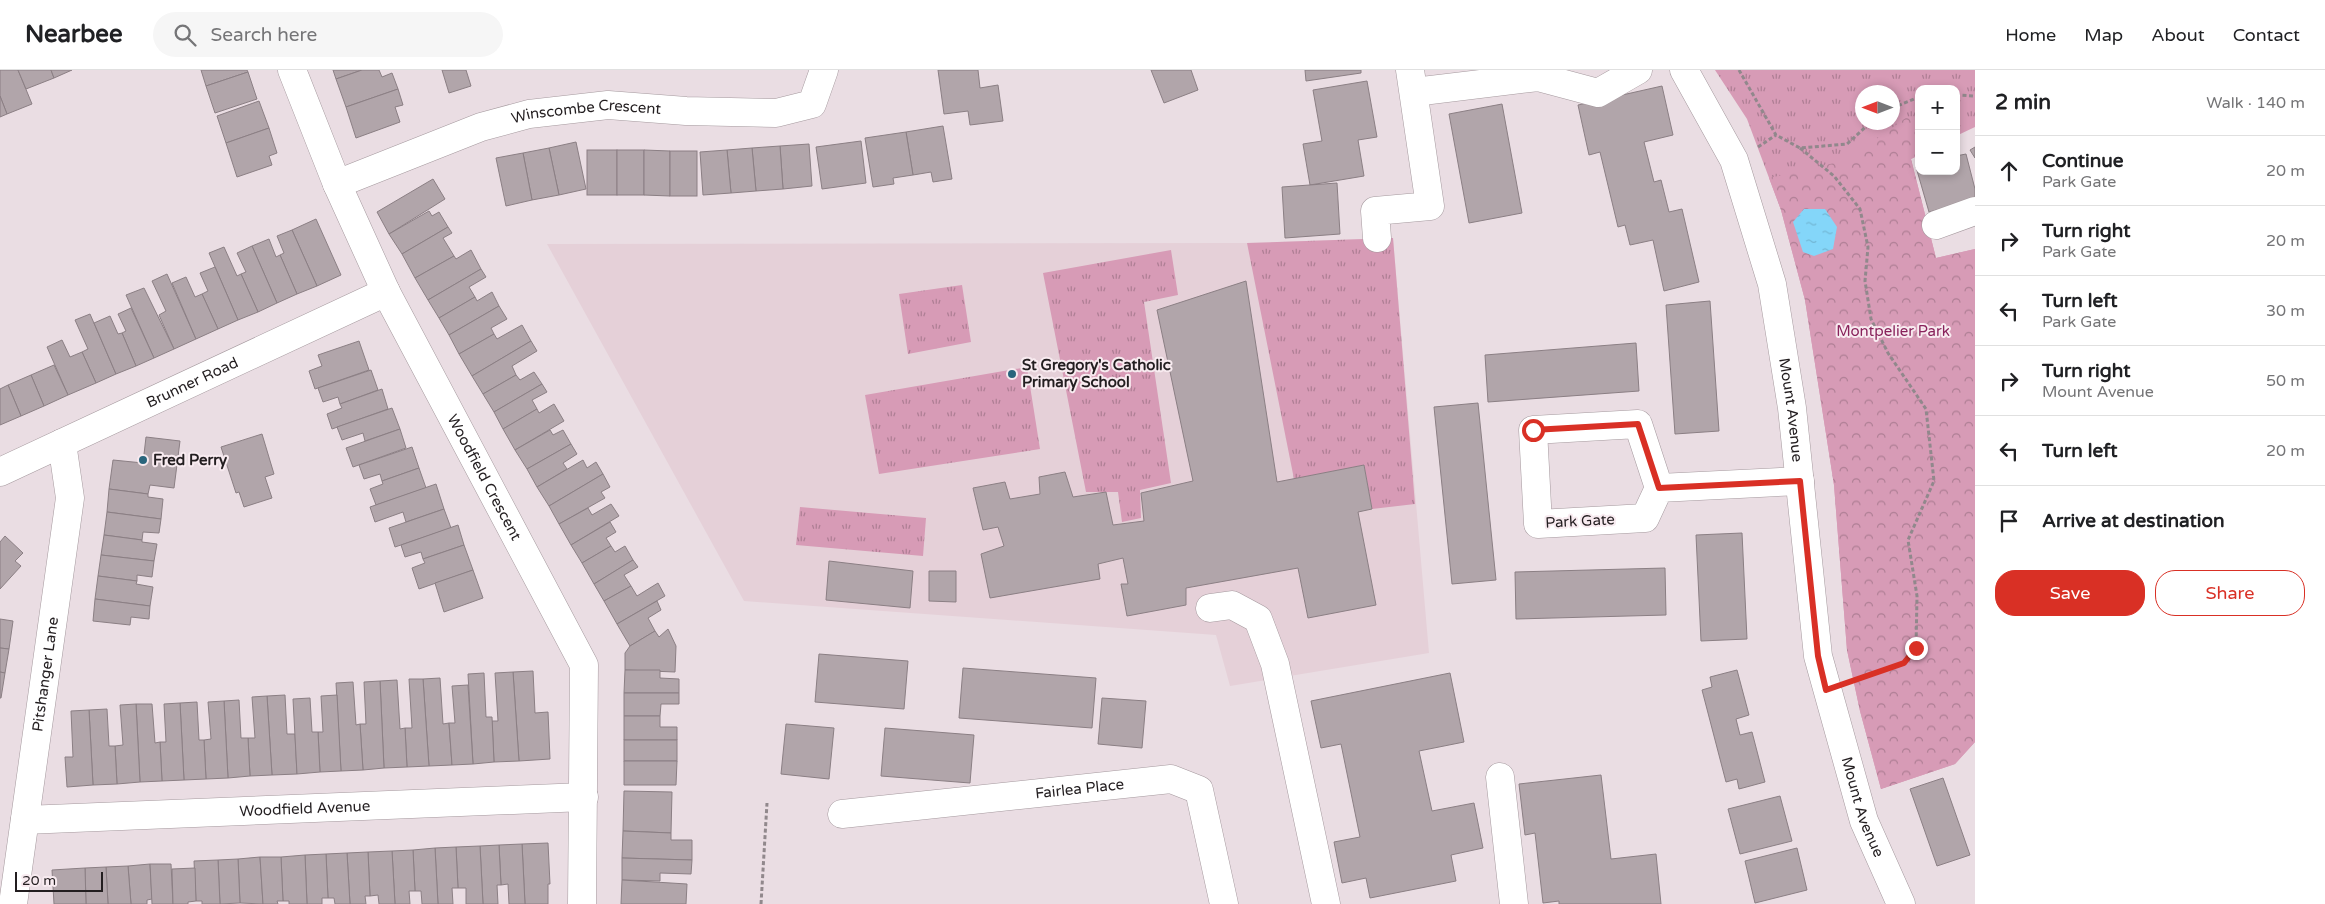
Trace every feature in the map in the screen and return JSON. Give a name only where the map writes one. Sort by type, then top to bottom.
[{"type":"street","name":"Woodfield Crescent","points":[[292,70],[337,184],[386,292],[584,665],[582,904]]},
{"type":"street","name":"Winscombe Crescent","points":[[337,184],[473,130],[529,114],[608,105],[686,111],[776,113],[812,104],[824,70]]},
{"type":"street","points":[[1376,238],[1375,211],[1430,206],[1412,81],[1538,77],[1598,93],[1638,70]]},
{"type":"street","name":"Mount Avenue","points":[[1684,70],[1734,160],[1772,284],[1792,408],[1818,656],[1864,821],[1901,904]]},
{"type":"street","points":[[1936,225],[1975,211]]},
{"type":"street","name":"Brunner Road","points":[[0,472],[386,292]]},
{"type":"street","name":"Park Gate","points":[[1638,424],[1659,488],[1645,518],[1538,524],[1533,430],[1638,424]]},
{"type":"street","name":"Pitshanger Lane","points":[[10,887],[25,820],[70,498],[62,443]]},
{"type":"street","points":[[1659,488],[1800,481]]},
{"type":"street","points":[[1210,608],[1232,605],[1258,619],[1275,664],[1326,904]]},
{"type":"street","points":[[1500,777],[1514,904]]},
{"type":"street","name":"Fairlea Place","points":[[842,814],[1171,778],[1199,790],[1224,904]]},
{"type":"street","name":"Woodfield Avenue","points":[[25,820],[584,797]]},
{"type":"path","points":[[1739,70],[1776,135],[1800,148],[1834,176],[1860,209],[1868,247],[1865,281],[1871,319],[1888,353],[1926,409],[1934,481],[1908,540],[1917,596],[1916,648],[1904,663],[1826,690]]},
{"type":"path","points":[[1960,95],[1975,96]]},
{"type":"path","points":[[1900,105],[1915,99]]},
{"type":"path","points":[[1800,148],[1847,144],[1862,130]]},
{"type":"path","points":[[1763,145],[1776,135]]},
{"type":"path","points":[[761,904],[767,803]]},
{"type":"shaded area","name":"St Gregory's Catholic Primary School","points":[[1393,238],[1429,653],[1230,686],[1216,635],[744,601],[547,244],[1247,243]]},
{"type":"green space","name":"Montpelier Park","points":[[1715,70],[1975,70],[1975,127],[1960,134],[1960,85],[1915,85],[1915,157],[1911,159],[1936,258],[1975,249],[1975,742],[1955,764],[1881,789],[1860,711],[1847,650],[1834,485],[1805,300],[1781,210],[1747,119]]},
{"type":"green space","name":"Montpelier Park","points":[[1907,117],[1915,121],[1915,157],[1911,159],[1936,258],[1975,249],[1975,742],[1955,764],[1881,789],[1860,711],[1847,650],[1834,485],[1805,300],[1781,210],[1769,178],[1847,160],[1889,130],[1900,130],[1900,122]]},
{"type":"green space","points":[[1393,238],[1415,504],[1372,509],[1364,465],[1294,479],[1247,243]]},
{"type":"green space","points":[[1171,250],[1178,295],[1144,302],[1171,483],[1140,490],[1141,518],[1122,522],[1118,492],[1086,492],[1043,273]]},
{"type":"green space","points":[[962,285],[971,342],[908,354],[899,294]]},
{"type":"green space","points":[[1027,367],[1040,449],[879,474],[865,395]]},
{"type":"green space","points":[[800,507],[926,518],[923,556],[796,545]]},
{"type":"water","points":[[1804,209],[1825,209],[1837,227],[1833,249],[1814,256],[1803,252],[1793,222]]},
{"type":"building","points":[[0,70],[18,70],[32,104],[7,114],[0,96]]},
{"type":"building","points":[[18,70],[51,70],[54,78],[26,89]]},
{"type":"building","points":[[51,70],[72,70],[54,78]]},
{"type":"building","points":[[201,70],[247,70],[248,72],[206,86]]},
{"type":"building","points":[[333,70],[362,70],[336,79]]},
{"type":"building","points":[[362,70],[379,70],[382,77],[392,73],[398,89],[346,107],[336,79]]},
{"type":"building","points":[[442,70],[466,70],[471,86],[449,93]]},
{"type":"building","points":[[938,70],[978,70],[980,88],[998,85],[1003,121],[970,125],[968,111],[944,114]]},
{"type":"building","points":[[1151,70],[1191,70],[1198,90],[1164,103]]},
{"type":"building","points":[[1305,70],[1361,70],[1361,73],[1306,81]]},
{"type":"building","points":[[248,72],[257,99],[215,113],[206,86]]},
{"type":"building","points":[[1367,81],[1377,137],[1358,140],[1364,176],[1310,185],[1303,144],[1322,141],[1313,90]]},
{"type":"building","points":[[1662,86],[1673,135],[1644,142],[1654,182],[1661,180],[1669,212],[1682,209],[1699,282],[1664,291],[1653,240],[1630,245],[1625,225],[1618,227],[1600,152],[1589,155],[1578,105]]},
{"type":"building","points":[[398,89],[403,105],[395,107],[400,122],[356,138],[346,107]]},
{"type":"building","points":[[0,96],[7,114],[0,117]]},
{"type":"building","points":[[259,101],[269,128],[226,143],[217,116]]},
{"type":"building","points":[[1502,104],[1522,213],[1469,223],[1449,114]]},
{"type":"building","points":[[943,126],[952,179],[933,182],[931,172],[913,175],[906,132]]},
{"type":"building","points":[[269,128],[277,153],[269,156],[272,165],[237,177],[226,143]]},
{"type":"building","points":[[906,132],[913,175],[893,178],[894,184],[873,187],[865,138]]},
{"type":"building","points":[[861,141],[866,183],[822,189],[816,147]]},
{"type":"building","points":[[576,142],[586,189],[559,195],[549,148]]},
{"type":"building","points":[[809,144],[812,186],[783,189],[780,146]]},
{"type":"building","points":[[780,146],[783,189],[756,191],[752,148]]},
{"type":"building","points":[[1975,147],[1975,158],[1970,150]]},
{"type":"building","points":[[549,148],[559,195],[532,200],[523,153]]},
{"type":"building","points":[[752,148],[756,191],[731,193],[727,150]]},
{"type":"building","points":[[587,150],[617,150],[617,195],[587,195]]},
{"type":"building","points":[[617,150],[644,150],[644,195],[617,195]]},
{"type":"building","points":[[644,150],[670,151],[670,196],[644,195]]},
{"type":"building","points":[[727,150],[731,193],[703,195],[700,152]]},
{"type":"building","points":[[670,151],[697,151],[697,196],[670,196]]},
{"type":"building","points":[[523,153],[532,200],[506,206],[496,158]]},
{"type":"building","points":[[1966,154],[1975,189],[1975,200],[1929,212],[1918,175],[1960,175],[1960,155]]},
{"type":"building","points":[[433,179],[445,199],[389,234],[377,212]]},
{"type":"building","points":[[1337,183],[1340,234],[1285,238],[1282,187]]},
{"type":"building","points":[[429,211],[432,216],[439,212],[448,227],[402,254],[389,234]]},
{"type":"building","points":[[316,219],[341,275],[317,286],[292,230]]},
{"type":"building","points":[[448,227],[452,233],[443,238],[454,256],[415,278],[402,254]]},
{"type":"building","points":[[292,230],[317,286],[297,294],[280,255],[284,253],[277,236]]},
{"type":"building","points":[[269,239],[276,257],[280,255],[297,294],[277,303],[252,246]]},
{"type":"building","points":[[252,246],[277,303],[258,312],[241,274],[246,272],[237,253]]},
{"type":"building","points":[[224,247],[237,276],[241,274],[258,312],[238,320],[209,253]]},
{"type":"building","points":[[471,250],[481,269],[428,300],[415,278],[454,256],[456,259]]},
{"type":"building","points":[[215,267],[238,320],[218,329],[202,294],[208,291],[200,273]]},
{"type":"building","points":[[481,269],[486,277],[469,287],[475,297],[439,318],[428,300]]},
{"type":"building","points":[[167,274],[196,339],[174,349],[159,315],[166,311],[152,281]]},
{"type":"building","points":[[186,277],[195,297],[202,294],[218,329],[196,339],[172,283]]},
{"type":"building","points":[[1246,281],[1277,482],[1364,465],[1372,509],[1358,512],[1376,605],[1308,618],[1298,568],[1186,588],[1186,605],[1127,616],[1121,584],[1128,584],[1123,558],[1098,564],[1100,579],[990,598],[981,554],[1004,546],[998,527],[983,530],[973,488],[1005,482],[1010,499],[1040,494],[1039,477],[1065,472],[1073,497],[1106,492],[1113,525],[1144,521],[1141,493],[1193,481],[1157,310]]},
{"type":"building","points":[[144,288],[174,349],[154,358],[126,295]]},
{"type":"building","points":[[492,292],[499,306],[449,335],[439,318],[475,297],[477,301]]},
{"type":"building","points":[[1710,301],[1719,431],[1675,434],[1666,305]]},
{"type":"building","points":[[499,306],[507,319],[491,328],[494,334],[459,354],[449,335]]},
{"type":"building","points":[[131,308],[154,358],[136,366],[122,333],[126,331],[118,314]]},
{"type":"building","points":[[90,314],[116,374],[96,383],[82,352],[88,349],[75,320]]},
{"type":"building","points":[[110,316],[118,334],[122,333],[136,366],[116,374],[94,323]]},
{"type":"building","points":[[522,325],[531,341],[472,376],[459,354],[494,334],[497,339]]},
{"type":"building","points":[[62,340],[70,357],[82,352],[96,383],[68,395],[47,347]]},
{"type":"building","points":[[359,341],[369,370],[315,389],[309,371],[322,366],[318,355]]},
{"type":"building","points":[[531,341],[537,351],[512,366],[516,375],[483,394],[472,376]]},
{"type":"building","points":[[1636,343],[1639,391],[1488,402],[1485,355]]},
{"type":"building","points":[[54,365],[68,395],[44,406],[31,375]]},
{"type":"building","points":[[371,370],[378,390],[340,404],[338,397],[323,402],[318,388]]},
{"type":"building","points":[[534,372],[542,384],[494,412],[483,394],[516,375],[520,380]]},
{"type":"building","points":[[31,375],[44,406],[21,416],[8,385]]},
{"type":"building","points":[[542,384],[547,392],[532,400],[537,409],[503,429],[494,412]]},
{"type":"building","points":[[8,385],[21,416],[0,425],[0,389]]},
{"type":"building","points":[[382,389],[388,409],[332,429],[327,414],[342,408],[340,404]]},
{"type":"building","points":[[1478,403],[1496,580],[1452,584],[1434,407]]},
{"type":"building","points":[[554,404],[564,421],[515,450],[503,429],[537,409],[539,413]]},
{"type":"building","points":[[392,408],[400,429],[365,441],[363,433],[342,440],[337,427]]},
{"type":"building","points":[[400,429],[406,448],[353,467],[346,448]]},
{"type":"building","points":[[550,430],[553,435],[563,430],[571,444],[527,469],[515,450]]},
{"type":"building","points":[[262,434],[274,474],[265,477],[272,498],[244,507],[239,492],[236,493],[221,447]]},
{"type":"building","points":[[146,437],[180,441],[174,488],[150,485],[148,494],[109,489],[113,460],[143,463]]},
{"type":"building","points":[[571,444],[577,454],[563,463],[567,469],[537,487],[527,469]]},
{"type":"building","points":[[412,447],[419,468],[382,481],[380,474],[364,479],[359,465]]},
{"type":"building","points":[[583,460],[587,468],[596,462],[603,474],[549,506],[537,487]]},
{"type":"building","points":[[419,468],[426,488],[376,505],[370,489],[383,484],[382,481]]},
{"type":"building","points":[[603,474],[610,487],[601,492],[605,498],[559,524],[549,506]]},
{"type":"building","points":[[436,484],[444,509],[406,522],[403,512],[375,522],[370,507]]},
{"type":"building","points":[[109,489],[148,494],[148,497],[163,499],[161,519],[107,512]]},
{"type":"building","points":[[611,504],[619,516],[571,545],[559,524],[588,508],[592,515]]},
{"type":"building","points":[[444,509],[451,528],[395,547],[389,528]]},
{"type":"building","points":[[107,512],[161,519],[159,533],[143,532],[142,540],[104,535]]},
{"type":"building","points":[[610,522],[616,532],[606,538],[611,546],[582,563],[571,545]]},
{"type":"building","points":[[458,525],[464,545],[423,559],[421,552],[405,557],[401,545]]},
{"type":"building","points":[[1742,533],[1747,639],[1701,641],[1696,535]]},
{"type":"building","points":[[104,535],[157,544],[154,561],[101,555]]},
{"type":"building","points":[[5,536],[23,553],[15,561],[21,566],[0,589],[0,542]]},
{"type":"building","points":[[464,545],[473,570],[419,589],[412,568],[425,563],[423,559]]},
{"type":"building","points":[[611,546],[615,552],[625,546],[633,560],[594,584],[582,563]]},
{"type":"building","points":[[101,555],[154,561],[152,577],[137,575],[137,581],[98,576]]},
{"type":"building","points":[[633,560],[638,567],[624,575],[631,586],[604,601],[594,584]]},
{"type":"building","points":[[829,561],[913,571],[910,608],[826,600]]},
{"type":"building","points":[[1665,568],[1666,615],[1516,619],[1515,572]]},
{"type":"building","points":[[473,570],[483,598],[444,612],[435,583]]},
{"type":"building","points":[[929,571],[956,571],[956,602],[929,601]]},
{"type":"building","points":[[98,576],[137,581],[136,584],[153,587],[150,606],[95,599]]},
{"type":"building","points":[[658,583],[665,596],[617,624],[604,601],[631,586],[637,596]]},
{"type":"building","points":[[95,599],[150,606],[149,619],[131,617],[130,625],[93,621]]},
{"type":"building","points":[[657,601],[661,610],[648,618],[655,631],[630,646],[617,624]]},
{"type":"building","points":[[0,619],[13,621],[9,649],[0,648]]},
{"type":"building","points":[[668,629],[676,646],[675,672],[625,670],[625,653],[630,646],[655,631],[659,637]]},
{"type":"building","points":[[0,648],[9,649],[5,673],[0,672]]},
{"type":"building","points":[[819,654],[908,661],[904,709],[815,702]]},
{"type":"building","points":[[963,668],[1096,678],[1092,728],[959,718]]},
{"type":"building","points":[[625,670],[660,670],[660,678],[679,679],[679,693],[624,693]]},
{"type":"building","points":[[1737,670],[1749,715],[1736,719],[1740,735],[1752,732],[1765,782],[1739,789],[1737,779],[1726,782],[1702,690],[1712,687],[1710,677]]},
{"type":"building","points":[[533,671],[535,713],[548,712],[550,759],[519,761],[513,672]]},
{"type":"building","points":[[0,672],[5,673],[1,698],[0,698]]},
{"type":"building","points":[[513,672],[519,761],[494,762],[492,721],[498,721],[495,673]]},
{"type":"building","points":[[484,673],[486,717],[492,717],[494,762],[473,764],[468,674]]},
{"type":"building","points":[[1450,673],[1464,742],[1419,751],[1432,811],[1474,803],[1483,848],[1451,855],[1456,881],[1370,898],[1366,878],[1342,883],[1334,842],[1360,837],[1341,744],[1321,748],[1311,701]]},
{"type":"building","points":[[440,678],[443,724],[449,723],[452,765],[429,766],[423,679]]},
{"type":"building","points":[[409,679],[423,679],[429,766],[407,767],[405,728],[412,728]]},
{"type":"building","points":[[397,680],[400,729],[405,728],[407,767],[384,768],[380,681]]},
{"type":"building","points":[[380,681],[384,768],[363,770],[360,724],[366,724],[364,682]]},
{"type":"building","points":[[353,682],[356,725],[360,724],[363,770],[341,771],[336,683]]},
{"type":"building","points":[[468,685],[473,764],[452,765],[449,723],[455,723],[452,686]]},
{"type":"building","points":[[624,693],[679,693],[679,704],[661,704],[660,716],[624,716]]},
{"type":"building","points":[[285,695],[287,734],[295,734],[297,774],[272,775],[267,696]]},
{"type":"building","points":[[337,695],[341,771],[320,772],[318,732],[323,732],[321,696]]},
{"type":"building","points":[[267,696],[272,775],[250,776],[248,738],[255,738],[252,697]]},
{"type":"building","points":[[310,698],[312,732],[318,732],[320,772],[297,774],[293,699]]},
{"type":"building","points":[[1102,698],[1146,701],[1142,748],[1098,744]]},
{"type":"building","points":[[239,700],[241,738],[248,738],[250,776],[228,778],[224,701]]},
{"type":"building","points":[[224,701],[228,778],[206,779],[204,740],[211,739],[208,702]]},
{"type":"building","points":[[197,702],[199,740],[204,740],[206,779],[184,780],[180,703]]},
{"type":"building","points":[[180,703],[184,780],[162,781],[160,742],[166,742],[164,704]]},
{"type":"building","points":[[136,704],[152,704],[155,743],[160,742],[162,781],[140,782]]},
{"type":"building","points":[[136,704],[140,782],[117,784],[115,746],[123,745],[120,705]]},
{"type":"building","points":[[107,709],[109,746],[115,746],[117,784],[93,785],[89,710]]},
{"type":"building","points":[[89,710],[93,785],[67,787],[65,757],[73,757],[71,711]]},
{"type":"building","points":[[624,716],[660,716],[660,727],[677,727],[677,740],[624,740]]},
{"type":"building","points":[[786,724],[834,728],[829,779],[781,774]]},
{"type":"building","points":[[885,728],[974,735],[970,783],[881,776]]},
{"type":"building","points":[[624,740],[677,740],[677,761],[624,761]]},
{"type":"building","points":[[624,761],[677,761],[676,785],[624,785]]},
{"type":"building","points":[[1601,775],[1611,859],[1656,854],[1661,904],[1559,904],[1559,901],[1543,903],[1535,833],[1525,835],[1519,784]]},
{"type":"building","points":[[1943,778],[1970,855],[1937,866],[1910,789]]},
{"type":"building","points":[[624,791],[672,792],[671,833],[623,831]]},
{"type":"building","points":[[1780,796],[1792,841],[1740,854],[1728,809]]},
{"type":"building","points":[[623,831],[671,833],[671,840],[692,840],[692,860],[622,858]]},
{"type":"building","points":[[548,843],[550,884],[548,884],[548,904],[525,904],[522,844]]},
{"type":"building","points":[[522,844],[525,904],[509,904],[508,884],[501,885],[499,845]]},
{"type":"building","points":[[499,845],[501,885],[497,885],[498,904],[483,904],[480,846]]},
{"type":"building","points":[[480,846],[483,904],[466,904],[466,888],[458,888],[456,847]]},
{"type":"building","points":[[456,847],[458,888],[452,888],[453,904],[438,904],[435,848]]},
{"type":"building","points":[[435,848],[438,904],[422,904],[421,891],[415,891],[413,850]]},
{"type":"building","points":[[1797,848],[1807,890],[1755,903],[1745,861]]},
{"type":"building","points":[[413,850],[415,891],[409,891],[410,904],[395,904],[392,851]]},
{"type":"building","points":[[392,851],[395,904],[379,904],[378,895],[370,896],[368,852]]},
{"type":"building","points":[[368,852],[370,896],[365,896],[366,904],[350,904],[347,853]]},
{"type":"building","points":[[347,853],[350,904],[335,904],[334,898],[328,898],[326,854]]},
{"type":"building","points":[[326,854],[328,898],[322,898],[322,904],[307,904],[305,855]]},
{"type":"building","points":[[305,855],[307,904],[289,904],[289,901],[283,901],[281,857]]},
{"type":"building","points":[[260,857],[263,904],[240,903],[238,859]]},
{"type":"building","points":[[260,857],[281,857],[283,901],[277,901],[278,904],[263,904]]},
{"type":"building","points":[[622,858],[692,860],[691,874],[660,873],[660,881],[622,880]]},
{"type":"building","points":[[238,859],[240,903],[220,904],[218,860]]},
{"type":"building","points":[[218,860],[220,904],[202,904],[202,901],[196,901],[194,861]]},
{"type":"building","points":[[150,864],[152,899],[147,900],[147,904],[131,904],[128,866]]},
{"type":"building","points":[[150,864],[171,864],[173,904],[152,904]]},
{"type":"building","points":[[128,866],[131,904],[108,904],[106,867]]},
{"type":"building","points":[[106,867],[108,904],[86,904],[85,868]]},
{"type":"building","points":[[85,868],[86,904],[54,904],[52,870]]},
{"type":"building","points":[[195,868],[196,901],[188,902],[188,904],[173,904],[172,869]]},
{"type":"building","points":[[622,880],[687,884],[686,904],[621,904]]},
{"type":"place","name":"St Gregory's Catholic Primary School","points":[[1012,374]]},
{"type":"place","name":"Fred Perry","points":[[143,460]]},
{"type":"route","points":[[1533,430],[1638,424],[1659,488],[1800,481],[1818,656],[1826,690],[1904,663],[1916,648]]}]
